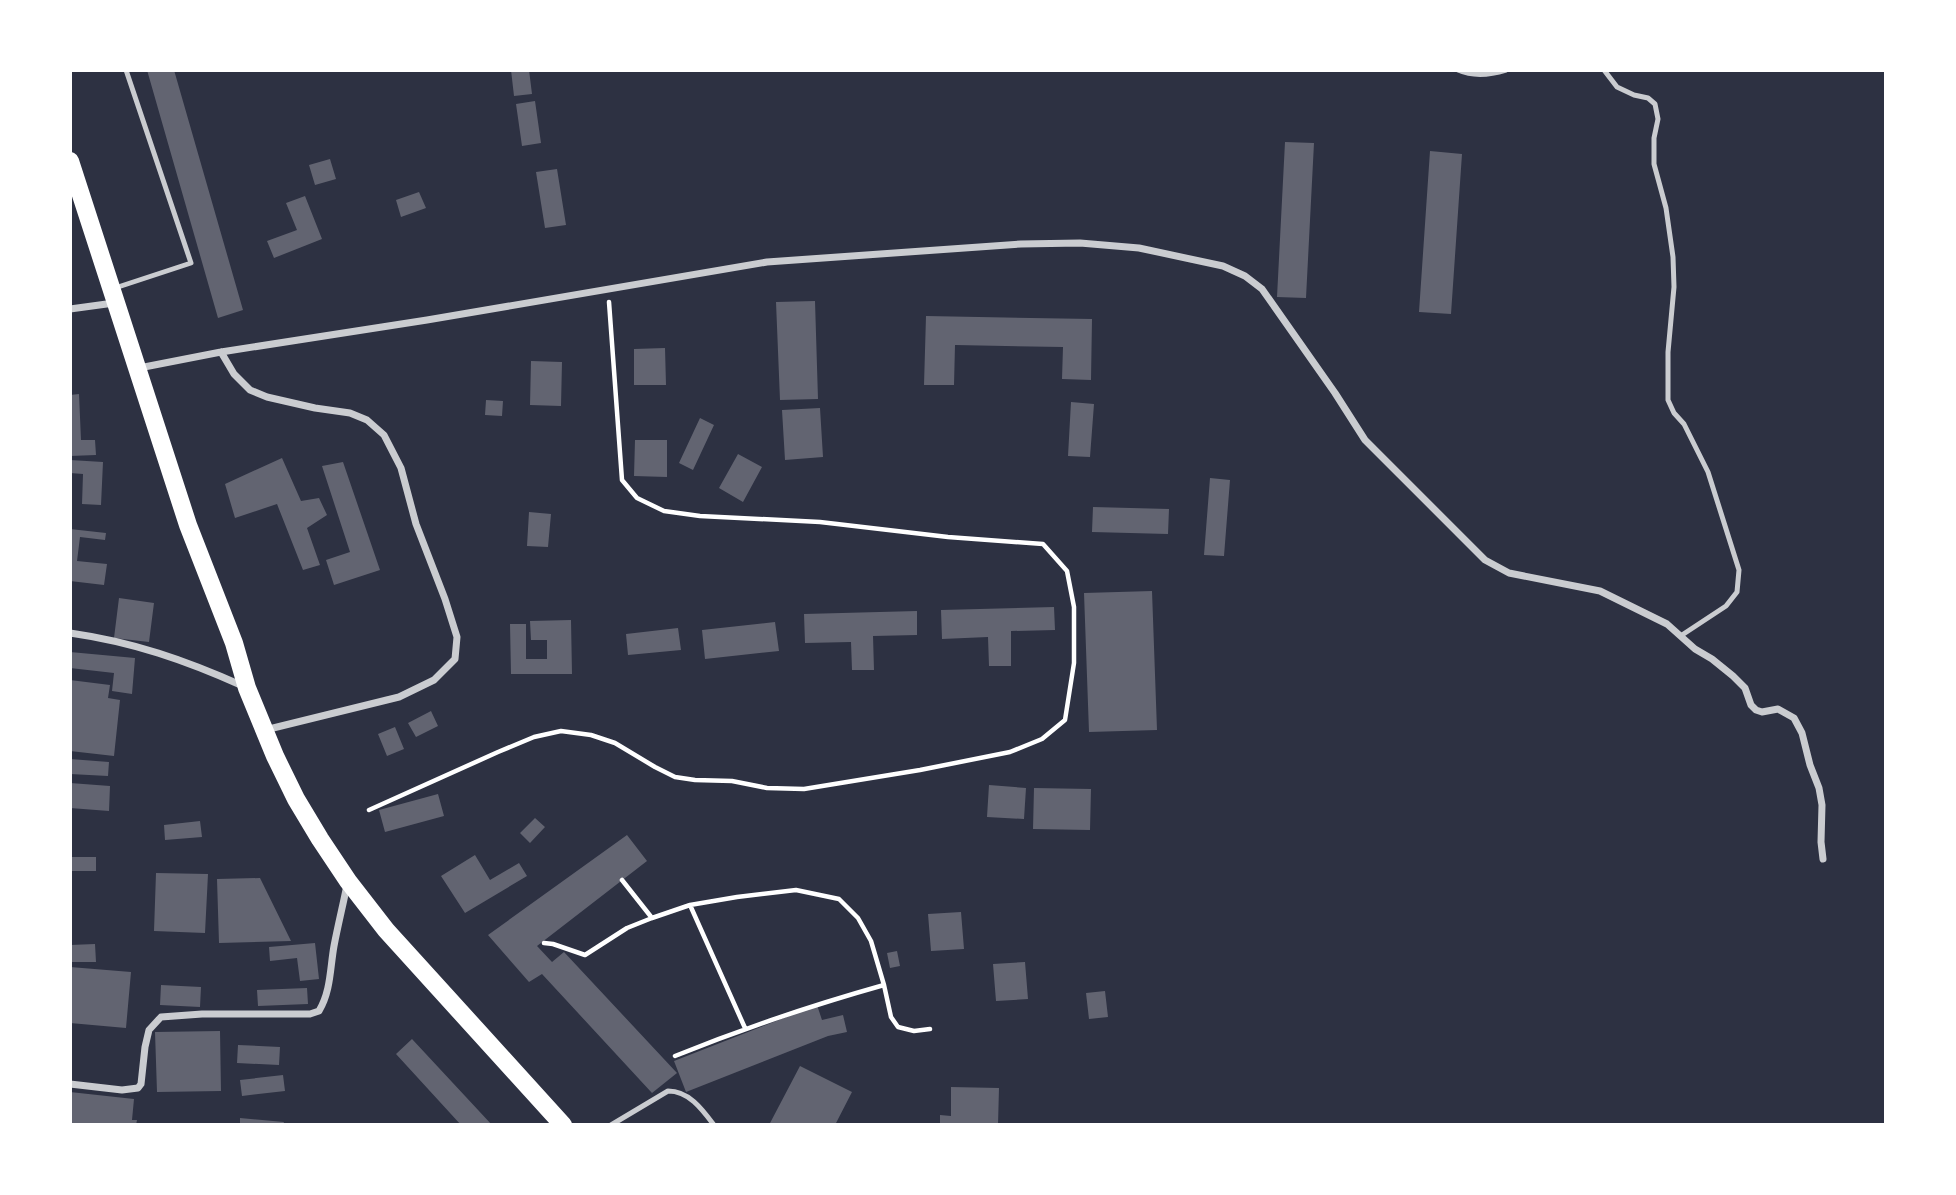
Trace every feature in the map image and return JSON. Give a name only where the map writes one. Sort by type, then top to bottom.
[{"type":"highway","points":[[70,161],[188,525],[234,643],[247,688],[296,799],[348,881],[386,930],[564,1125]]},
{"type":"street","points":[[138,369],[221,352],[767,262],[1021,244],[1080,243],[1139,248],[1223,266],[1245,276],[1262,289],[1365,440],[1485,560],[1509,573],[1600,591],[1667,624],[1695,649],[1733,676],[1745,688],[1751,705],[1756,710],[1762,712],[1778,709],[1794,718],[1802,733],[1822,805],[1823,859]]},
{"type":"street","points":[[70,309],[113,296]]},
{"type":"street","points":[[221,352],[234,374],[250,390],[267,397],[314,408],[350,413],[368,420],[384,435],[401,468],[416,524],[457,637],[455,659],[434,680],[399,696],[264,730]]},
{"type":"street","points":[[70,633],[162,653],[247,688]]},
{"type":"street","points":[[70,1084],[122,1090],[138,1088],[141,1084],[149,1030],[161,1017],[202,1014],[310,1014],[319,1011],[328,988],[348,881]]},
{"type":"lane","points":[[113,296],[191,263],[126,70]]},
{"type":"lane","points":[[1458,70],[1476,75],[1490,75],[1506,70]]},
{"type":"lane","points":[[1604,70],[1617,87],[1648,98],[1655,104],[1658,119],[1654,138],[1654,164],[1666,208],[1674,287],[1668,352],[1668,400],[1674,413],[1684,424],[1708,472],[1739,570],[1737,592],[1726,606],[1682,635]]},
{"type":"lane","points":[[611,1125],[667,1091],[676,1091],[690,1098],[714,1125]]},
{"type":"path","points":[[369,810],[534,737],[561,731],[591,735],[615,743],[675,777],[733,781],[767,788],[804,789],[1010,752],[1042,739],[1065,720],[1074,663],[1074,607],[1067,571],[1043,544],[948,537],[820,522],[699,516],[664,511],[637,498],[622,480],[608,290]]},
{"type":"path","points":[[622,880],[652,918]]},
{"type":"path","points":[[544,943],[585,955],[627,929],[690,905],[796,890],[839,899],[858,918],[871,941],[891,1017],[898,1027],[914,1031],[930,1029]]},
{"type":"path","points":[[690,905],[745,1028]]},
{"type":"path","points":[[675,1056],[745,1028],[884,985]]},
{"type":"building","points":[[147,70],[174,70],[243,310],[218,318]]},
{"type":"building","points":[[511,70],[529,70],[532,94],[514,96]]},
{"type":"building","points":[[535,101],[541,143],[522,146],[516,104]]},
{"type":"building","points":[[1285,142],[1314,143],[1306,298],[1277,297]]},
{"type":"building","points":[[1430,151],[1462,154],[1451,314],[1419,312]]},
{"type":"building","points":[[330,159],[336,179],[315,185],[309,165]]},
{"type":"building","points":[[557,169],[566,225],[545,228],[536,172]]},
{"type":"building","points":[[419,192],[426,208],[401,217],[396,200]]},
{"type":"building","points":[[305,196],[322,239],[274,258],[267,241],[297,230],[286,203]]},
{"type":"building","points":[[815,301],[818,399],[780,400],[776,302]]},
{"type":"building","points":[[926,316],[1092,319],[1091,380],[1062,379],[1063,347],[955,345],[954,385],[924,385]]},
{"type":"building","points":[[665,348],[666,385],[634,385],[634,349]]},
{"type":"building","points":[[531,361],[562,362],[561,406],[530,405]]},
{"type":"building","points":[[79,394],[81,440],[95,440],[96,455],[70,456],[70,395]]},
{"type":"building","points":[[486,400],[503,401],[502,416],[485,415]]},
{"type":"building","points":[[1071,402],[1094,404],[1090,457],[1068,456]]},
{"type":"building","points":[[820,408],[823,457],[785,460],[782,410]]},
{"type":"building","points":[[700,418],[714,425],[693,470],[679,463]]},
{"type":"building","points":[[635,440],[667,440],[667,477],[634,476]]},
{"type":"building","points":[[738,454],[762,467],[743,502],[719,488]]},
{"type":"building","points":[[282,458],[301,501],[319,498],[327,515],[307,528],[320,565],[303,570],[277,504],[235,518],[225,484]]},
{"type":"building","points":[[70,460],[103,462],[101,505],[82,504],[83,474],[70,473]]},
{"type":"building","points":[[343,462],[380,570],[334,585],[326,560],[350,552],[322,466]]},
{"type":"building","points":[[1210,478],[1230,480],[1224,556],[1204,555]]},
{"type":"building","points":[[1093,507],[1169,509],[1168,534],[1092,532]]},
{"type":"building","points":[[529,512],[551,514],[548,547],[527,546]]},
{"type":"building","points":[[70,529],[106,533],[105,540],[80,537],[77,561],[107,564],[104,585],[70,581]]},
{"type":"building","points":[[1152,591],[1157,730],[1089,732],[1084,593]]},
{"type":"building","points":[[119,598],[154,603],[149,642],[114,638]]},
{"type":"building","points":[[1054,607],[1055,630],[1011,631],[1011,666],[989,666],[988,637],[942,639],[941,610]]},
{"type":"building","points":[[917,611],[917,635],[873,636],[874,670],[852,670],[851,642],[805,643],[804,614]]},
{"type":"building","points":[[571,620],[572,674],[511,674],[510,624],[526,624],[526,659],[547,659],[547,640],[531,640],[530,621]]},
{"type":"building","points":[[775,622],[779,651],[705,659],[702,630]]},
{"type":"building","points":[[678,628],[681,650],[628,655],[626,634]]},
{"type":"building","points":[[70,652],[135,658],[132,694],[112,691],[114,673],[70,668]]},
{"type":"building","points":[[70,680],[110,685],[108,698],[120,700],[114,756],[70,751]]},
{"type":"building","points":[[431,711],[438,726],[416,737],[408,723]]},
{"type":"building","points":[[395,727],[404,749],[387,756],[378,734]]},
{"type":"building","points":[[70,759],[109,762],[108,776],[70,774]]},
{"type":"building","points":[[70,783],[110,786],[109,811],[70,808]]},
{"type":"building","points":[[989,785],[1026,788],[1024,819],[987,817]]},
{"type":"building","points":[[1034,788],[1091,789],[1090,830],[1033,829]]},
{"type":"building","points":[[438,794],[444,816],[385,832],[379,810]]},
{"type":"building","points":[[535,818],[545,827],[530,843],[520,833]]},
{"type":"building","points":[[200,821],[202,837],[165,840],[164,825]]},
{"type":"building","points":[[627,835],[647,861],[537,946],[552,962],[564,952],[677,1073],[652,1093],[542,974],[529,982],[488,935]]},
{"type":"building","points":[[475,855],[490,880],[519,863],[527,876],[465,913],[441,876]]},
{"type":"building","points":[[70,857],[96,857],[96,871],[70,871]]},
{"type":"building","points":[[156,873],[208,874],[205,933],[154,931]]},
{"type":"building","points":[[260,878],[291,941],[219,943],[217,879]]},
{"type":"building","points":[[961,912],[964,949],[931,951],[928,914]]},
{"type":"building","points":[[315,943],[319,979],[300,981],[297,958],[270,961],[269,947]]},
{"type":"building","points":[[95,944],[96,962],[70,962],[70,945]]},
{"type":"building","points":[[897,951],[900,966],[890,968],[887,953]]},
{"type":"building","points":[[1025,962],[1028,999],[996,1001],[993,964]]},
{"type":"building","points":[[70,967],[131,972],[126,1028],[70,1023]]},
{"type":"building","points":[[161,985],[201,987],[200,1007],[160,1005]]},
{"type":"building","points":[[307,988],[308,1004],[258,1006],[257,990]]},
{"type":"building","points":[[1105,991],[1108,1017],[1089,1019],[1086,993]]},
{"type":"building","points":[[817,1005],[822,1020],[843,1015],[847,1032],[828,1036],[686,1092],[674,1061]]},
{"type":"building","points":[[220,1031],[221,1091],[157,1092],[155,1032]]},
{"type":"building","points":[[412,1039],[492,1125],[461,1125],[396,1054]]},
{"type":"building","points":[[238,1045],[280,1047],[279,1065],[237,1063]]},
{"type":"building","points":[[800,1066],[852,1092],[835,1125],[769,1125]]},
{"type":"building","points":[[283,1075],[285,1091],[242,1096],[240,1080]]},
{"type":"building","points":[[951,1087],[999,1088],[998,1125],[940,1125],[940,1115],[951,1116]]},
{"type":"building","points":[[70,1092],[134,1099],[132,1120],[137,1120],[136,1125],[70,1125]]},
{"type":"building","points":[[240,1118],[284,1122],[283,1125],[240,1125]]}]
